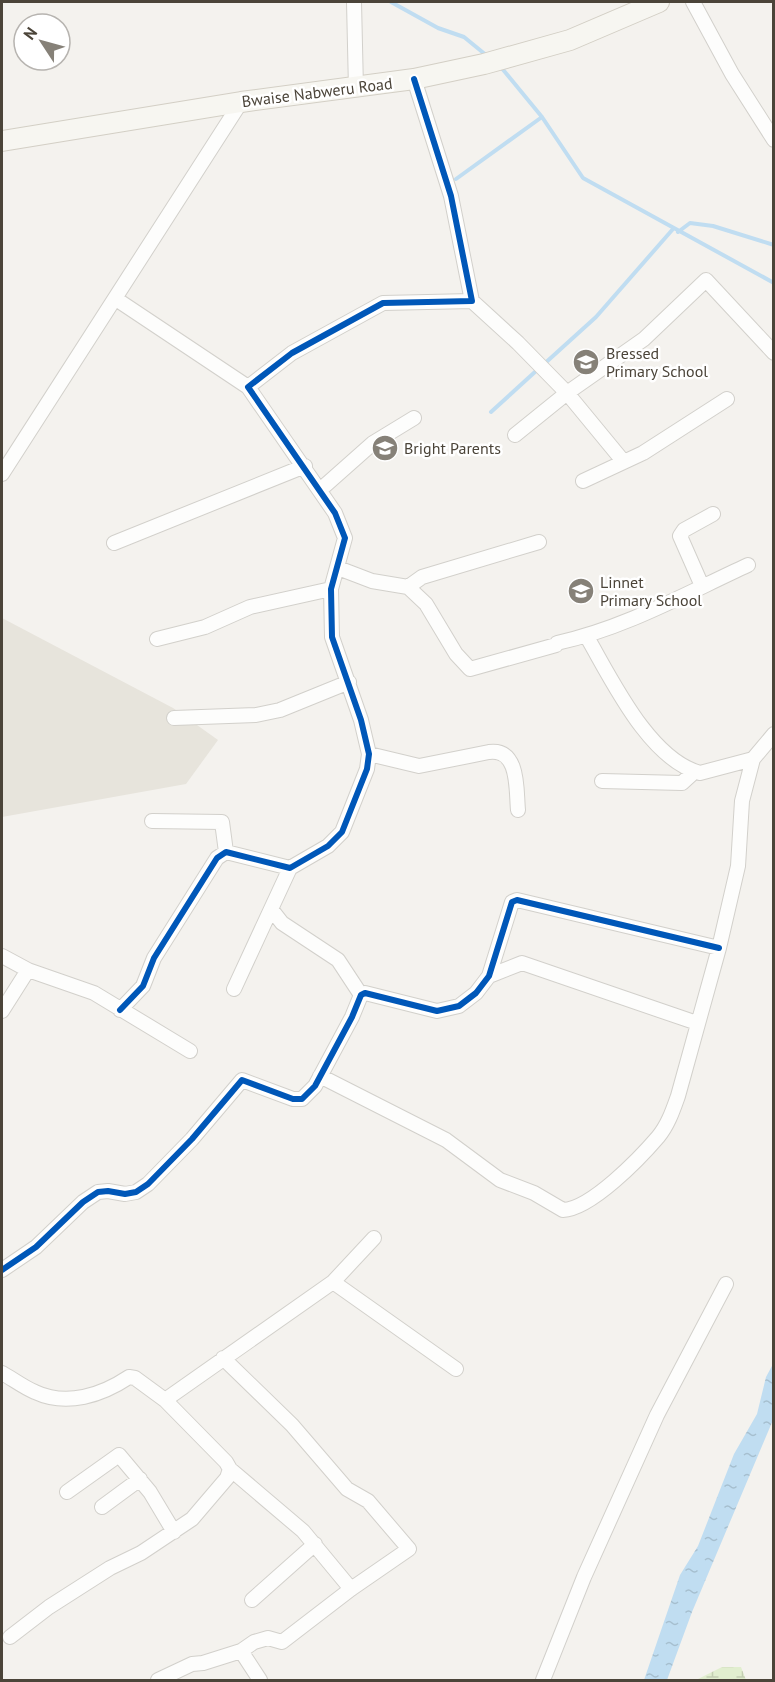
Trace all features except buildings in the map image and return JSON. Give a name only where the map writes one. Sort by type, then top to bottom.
[{"type":"main road","name":"Bwaise Nabweru Road","points":[[2,141],[241,102],[414,80],[484,64],[570,40],[659,2]]},
{"type":"street","points":[[354,2],[356,89]]},
{"type":"street","points":[[693,2],[732,74],[774,140]]},
{"type":"street","points":[[414,80],[452,196],[472,301],[518,343],[567,393],[623,461]]},
{"type":"street","points":[[2,474],[241,102]]},
{"type":"street","points":[[515,435],[567,393],[644,339],[706,280],[774,352]]},
{"type":"street","points":[[116,298],[248,387],[335,513],[345,538],[331,589],[332,637],[349,682],[369,754],[367,769],[342,832],[328,846],[290,868],[234,989]]},
{"type":"street","points":[[248,387],[292,353],[383,303],[472,301]]},
{"type":"street","points":[[583,481],[643,453],[726,399]]},
{"type":"street","points":[[320,490],[373,442],[414,418]]},
{"type":"street","points":[[114,543],[304,466]]},
{"type":"street","points":[[702,586],[680,536],[684,530],[713,514]]},
{"type":"street","points":[[408,587],[422,577],[539,542]]},
{"type":"street","points":[[338,568],[372,581],[408,587],[426,604],[456,654],[470,669],[557,643],[587,637],[748,565]]},
{"type":"street","points":[[157,639],[205,627],[250,607],[331,589]]},
{"type":"street","points":[[587,637],[620,695],[652,739],[694,772],[707,773],[753,759]]},
{"type":"street","points":[[174,718],[256,715],[280,710],[349,682]]},
{"type":"street","points":[[320,1076],[446,1140],[500,1180],[534,1193],[555,1207],[568,1210],[584,1203],[616,1179],[658,1136],[670,1119],[719,948],[738,866],[742,801],[753,759],[774,734]]},
{"type":"street","points":[[369,754],[419,766],[489,752],[501,753],[512,765],[516,774],[518,810]]},
{"type":"street","points":[[602,781],[681,783],[694,772]]},
{"type":"street","points":[[152,821],[222,822],[226,852]]},
{"type":"street","points":[[120,1010],[143,986],[154,958],[217,858],[226,852],[290,868]]},
{"type":"street","points":[[489,976],[510,906],[517,900],[719,948]]},
{"type":"street","points":[[271,909],[282,923],[338,960],[361,995]]},
{"type":"street","points":[[2,956],[28,970],[94,993],[190,1051]]},
{"type":"street","points":[[2,1270],[36,1247],[83,1202],[98,1192],[125,1194],[136,1192],[148,1184],[192,1139],[242,1080],[293,1099],[302,1099],[320,1076],[352,1017],[361,995],[366,993],[443,1011],[467,999],[489,976],[522,963],[697,1023]]},
{"type":"street","points":[[2,1011],[28,970]]},
{"type":"street","points":[[165,1400],[333,1282],[374,1238]]},
{"type":"street","points":[[333,1282],[456,1369]]},
{"type":"street","points":[[543,1680],[584,1577],[657,1414],[726,1284]]},
{"type":"street","points":[[158,1680],[192,1664],[203,1663],[241,1651],[268,1638],[282,1642],[351,1589],[409,1549],[368,1501],[347,1489],[292,1425],[224,1358]]},
{"type":"street","points":[[2,1373],[35,1392],[54,1398],[86,1398],[108,1391],[129,1377],[135,1378],[165,1400],[226,1462],[230,1469],[315,1544],[351,1589]]},
{"type":"street","points":[[66,1492],[119,1455],[140,1479],[174,1532]]},
{"type":"street","points":[[10,1637],[69,1594],[192,1519],[227,1478],[230,1469]]},
{"type":"street","points":[[102,1507],[140,1479]]},
{"type":"street","points":[[252,1600],[315,1544]]},
{"type":"street","points":[[241,1651],[260,1680]]},
{"type":"shaded area","points":[[2,618],[173,708],[218,740],[186,784],[2,817]]},
{"type":"green space","points":[[722,1667],[741,1667],[746,1680],[696,1680]]},
{"type":"water","points":[[773,1364],[773,1420],[692,1612],[667,1680],[644,1680],[680,1575],[698,1546],[734,1454],[757,1414],[766,1377]]},
{"type":"waterway","points":[[391,2],[438,28],[464,37],[486,55]]},
{"type":"waterway","points":[[500,66],[542,117],[583,178],[774,283]]},
{"type":"waterway","points":[[456,179],[542,117]]},
{"type":"waterway","points":[[678,232],[690,223],[713,226],[774,245]]},
{"type":"waterway","points":[[543,365],[596,317],[673,229]]},
{"type":"waterway","points":[[491,412],[536,371]]},
{"type":"cycle path","points":[[120,1010],[143,986],[154,958],[217,858],[226,852],[290,868],[328,846],[342,832],[367,769],[369,754],[361,720],[332,637],[331,589],[345,538],[335,513],[248,387],[292,353],[383,303],[472,301],[451,196],[414,79]]},
{"type":"cycle path","points":[[2,1270],[36,1247],[83,1202],[98,1192],[125,1194],[136,1192],[148,1184],[192,1139],[242,1080],[293,1099],[302,1099],[315,1086],[352,1017],[361,995],[365,993],[437,1011],[459,1006],[476,993],[489,976],[512,902],[517,900],[719,948]]},
{"type":"place","name":"Bressed Primary School","points":[[586,362]]},
{"type":"place","name":"Bright Parents","points":[[385,448]]},
{"type":"place","name":"Linnet Primary School","points":[[581,591]]}]
